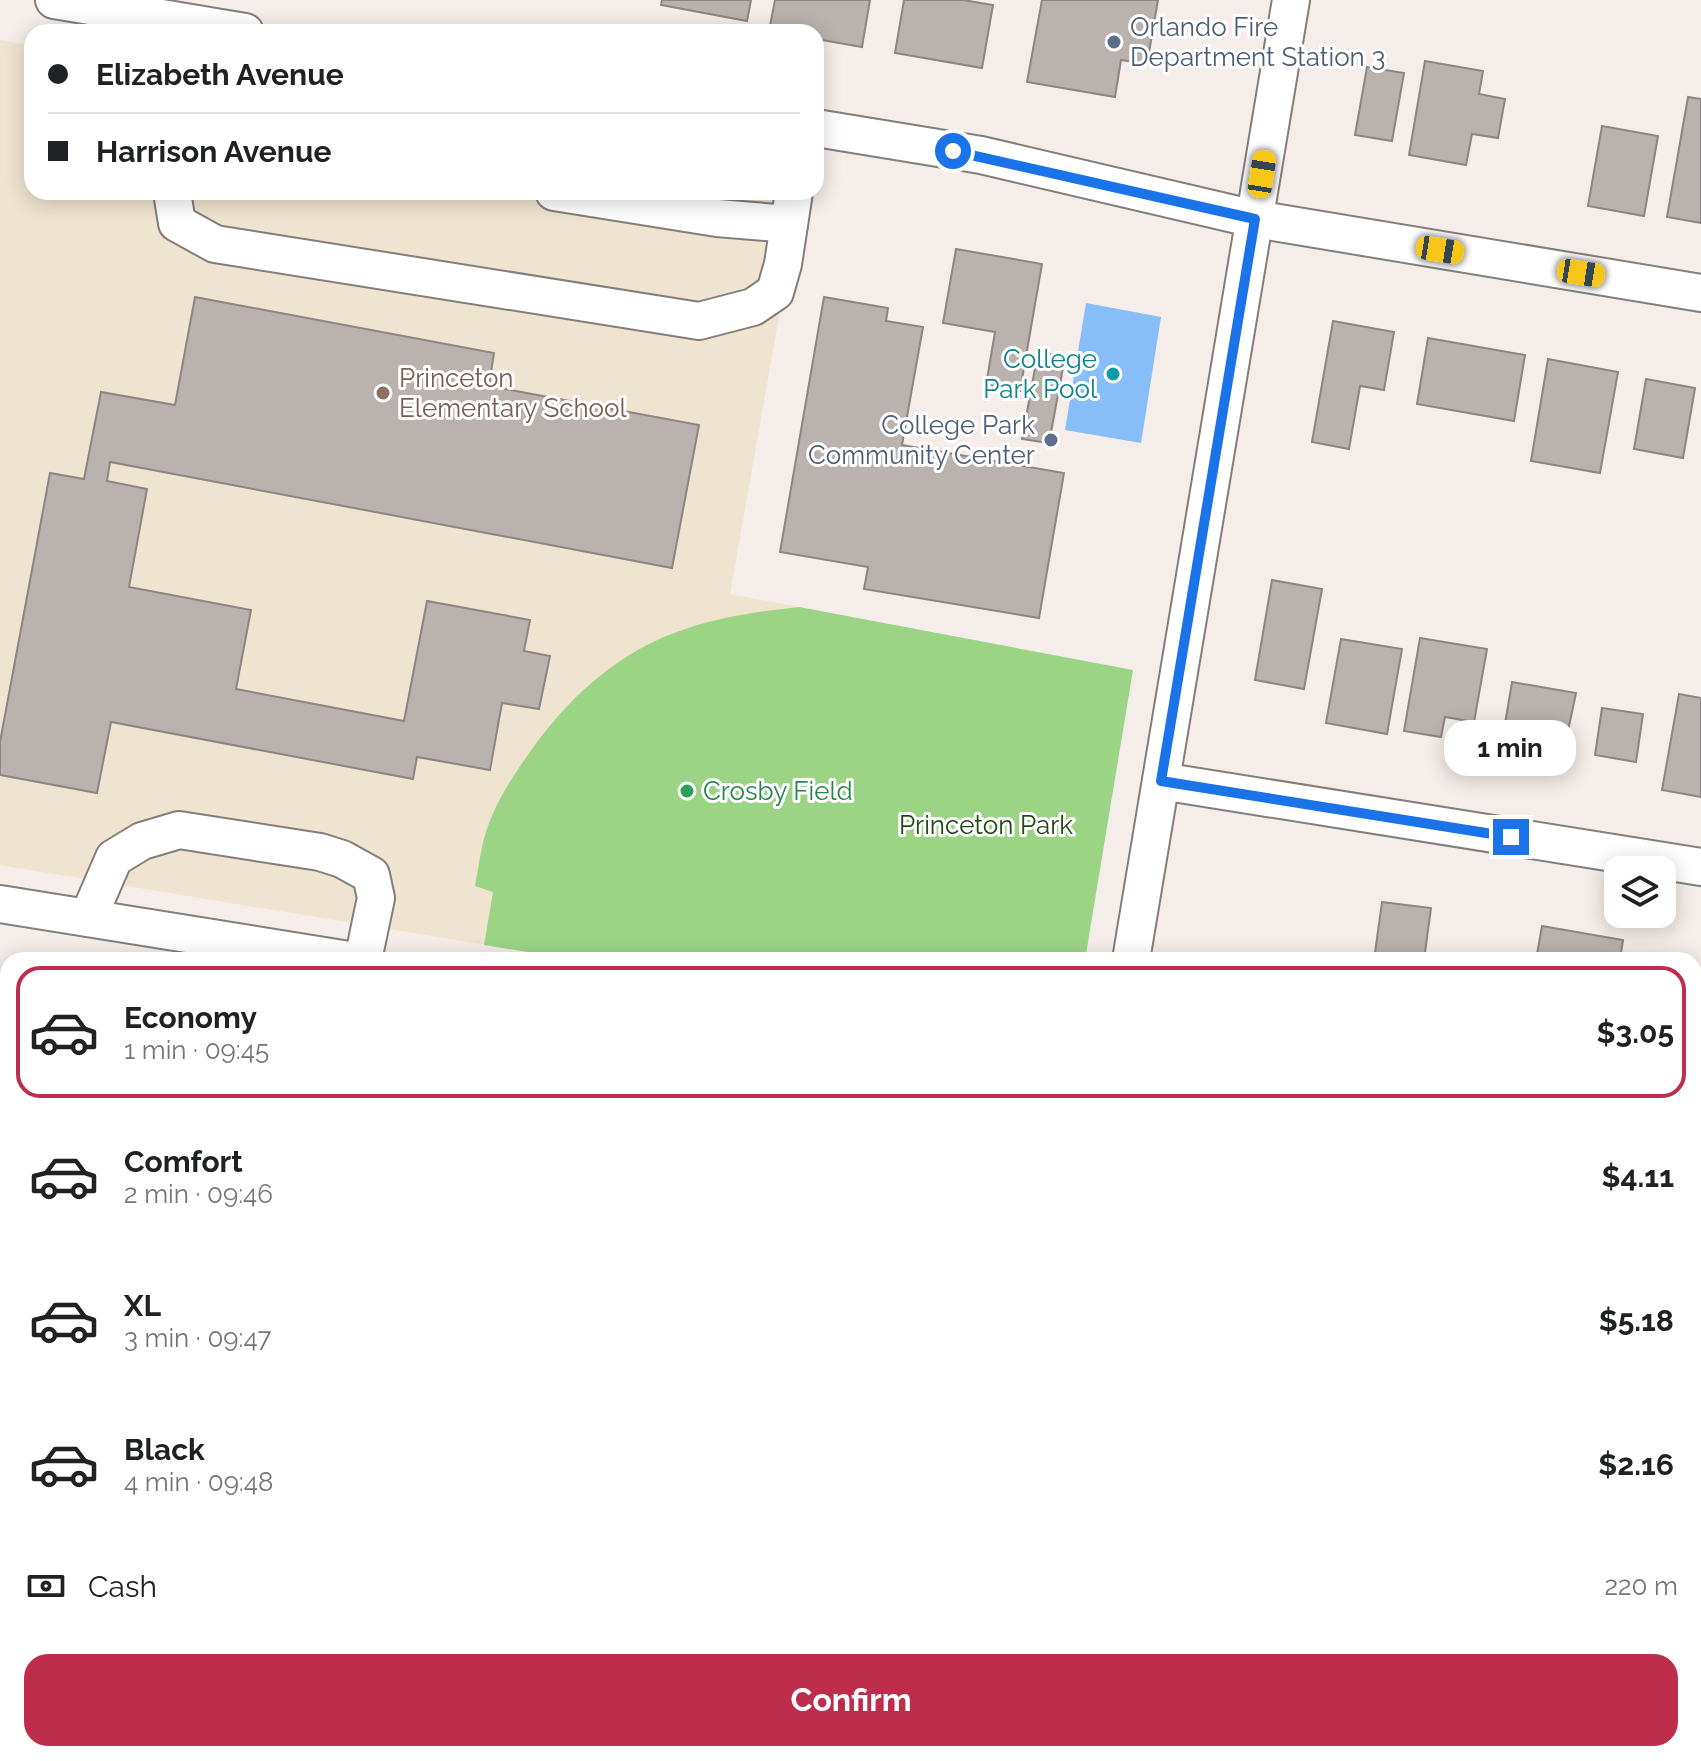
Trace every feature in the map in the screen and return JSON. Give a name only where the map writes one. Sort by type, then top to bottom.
[{"type":"street","points":[[54,0],[197,24]]},
{"type":"street","points":[[1132,952],[1291,0]]},
{"type":"street","points":[[824,129],[981,155],[1255,219],[1701,293]]},
{"type":"street","points":[[173,200],[177,223],[215,244],[699,321],[753,307],[775,292],[792,208],[717,218],[604,200]]},
{"type":"street","points":[[1161,781],[1701,867]]},
{"type":"street","points":[[88,918],[114,858],[142,841],[179,830],[320,852],[342,859],[371,875],[376,898],[365,952]]},
{"type":"street","points":[[0,904],[271,952]]},
{"type":"shaded area","name":"Princeton Elementary School","points":[[0,40],[24,44],[24,200],[800,200],[730,594],[899,626],[585,952],[528,952],[0,865]]},
{"type":"green space","name":"Crosby Field","points":[[799,607],[1133,670],[1086,952],[527,952],[484,945],[493,892],[475,886],[486,833],[508,785],[539,739],[595,680],[639,649],[691,627],[758,612]]},
{"type":"water","name":"College Park Pool","points":[[1086,303],[1161,317],[1141,443],[1065,430]]},
{"type":"building","points":[[662,0],[751,0],[747,21],[661,5]]},
{"type":"building","points":[[775,0],[870,0],[862,47],[824,40],[824,24],[770,24]]},
{"type":"building","points":[[904,0],[963,0],[993,5],[982,68],[895,53]]},
{"type":"building","points":[[1042,0],[1158,0],[1147,64],[1121,60],[1115,97],[1027,82]]},
{"type":"building","points":[[1425,61],[1483,71],[1479,94],[1505,99],[1498,138],[1472,134],[1466,165],[1409,155]]},
{"type":"building","points":[[1367,67],[1404,73],[1392,141],[1355,135]]},
{"type":"building","points":[[1688,97],[1701,99],[1701,223],[1667,217]]},
{"type":"building","points":[[1602,126],[1658,136],[1644,216],[1588,206]]},
{"type":"building","points":[[956,249],[1042,264],[1020,391],[986,385],[995,332],[943,323]]},
{"type":"building","points":[[195,297],[494,353],[489,386],[699,425],[672,568],[110,462],[107,481],[147,489],[129,587],[251,610],[236,689],[404,721],[427,601],[530,620],[524,651],[550,656],[539,709],[502,703],[490,770],[417,757],[413,779],[111,722],[97,793],[0,775],[0,742],[50,473],[84,479],[101,392],[175,405]]},
{"type":"building","points":[[824,297],[888,308],[886,321],[923,327],[902,445],[1064,473],[1039,618],[864,589],[868,567],[780,552]]},
{"type":"building","points":[[1333,321],[1394,332],[1384,390],[1360,386],[1349,449],[1312,442]]},
{"type":"building","points":[[1428,338],[1525,355],[1514,421],[1417,404]]},
{"type":"building","points":[[1038,352],[1065,357],[1049,443],[1022,439]]},
{"type":"building","points":[[1548,359],[1618,372],[1600,473],[1531,461]]},
{"type":"building","points":[[1646,379],[1695,388],[1683,458],[1634,449]]},
{"type":"building","points":[[1272,580],[1322,589],[1304,689],[1255,680]]},
{"type":"building","points":[[1420,638],[1487,649],[1474,722],[1445,717],[1441,737],[1404,731]]},
{"type":"building","points":[[1341,639],[1402,649],[1387,734],[1326,723]]},
{"type":"building","points":[[1512,682],[1576,693],[1561,764],[1500,754]]},
{"type":"building","points":[[1679,694],[1701,698],[1701,797],[1662,790]]},
{"type":"building","points":[[1602,708],[1643,714],[1636,762],[1595,755]]},
{"type":"building","points":[[1382,902],[1431,908],[1425,952],[1375,952]]},
{"type":"building","points":[[1542,926],[1623,940],[1621,952],[1537,952]]},
{"type":"place","name":"Orlando Fire Department Station 3","points":[[1114,42]]},
{"type":"place","name":"College Park Pool","points":[[1113,374]]},
{"type":"place","name":"Princeton Elementary School","points":[[383,393]]},
{"type":"place","name":"College Park Community Center","points":[[1051,440]]},
{"type":"place","name":"Crosby Field","points":[[687,791]]},
{"type":"route","points":[[953,151],[1255,219],[1161,781],[1511,837]]},
{"type":"park label","name":"Princeton Park","points":[[986,825]]}]
